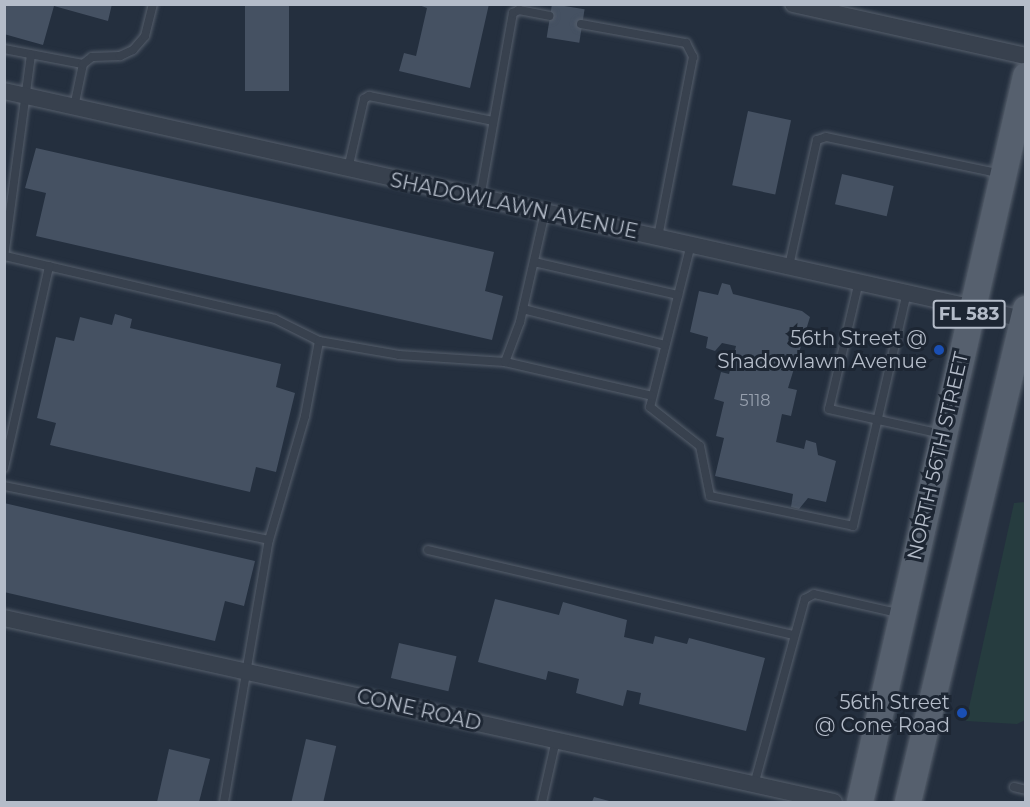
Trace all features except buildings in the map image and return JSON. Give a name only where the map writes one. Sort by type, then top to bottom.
[{"type":"main road","name":"NORTH 56TH STREET","points":[[860,802],[1026,76]]},
{"type":"main road","name":"FL 583","points":[[908,802],[1024,314]]},
{"type":"street","points":[[793,4],[1026,56]]},
{"type":"street","name":"SHADOWLAWN AVENUE","points":[[4,91],[789,266],[1024,314]]},
{"type":"street","name":"CONE ROAD","points":[[4,618],[834,802]]},
{"type":"lane","points":[[74,107],[83,64],[92,57],[120,56],[133,50],[145,36],[153,4]]},
{"type":"lane","points":[[479,198],[513,13],[519,10],[549,16]]},
{"type":"lane","points":[[581,24],[686,43],[693,57],[658,237]]},
{"type":"lane","points":[[4,49],[83,64]]},
{"type":"lane","points":[[31,55],[5,257],[275,319],[319,340],[399,355],[505,362],[652,396]]},
{"type":"lane","points":[[348,169],[364,99],[369,96],[494,121]]},
{"type":"lane","points":[[789,266],[817,140],[826,137],[1002,174]]},
{"type":"lane","points":[[505,362],[523,309],[545,212]]},
{"type":"lane","points":[[691,244],[650,407],[700,446],[710,496],[853,526],[907,291]]},
{"type":"lane","points":[[534,262],[678,295]]},
{"type":"lane","points":[[4,468],[49,266]]},
{"type":"lane","points":[[859,281],[830,409],[943,434]]},
{"type":"lane","points":[[523,309],[665,345]]},
{"type":"lane","points":[[224,802],[269,540],[305,416],[319,340]]},
{"type":"lane","points":[[4,486],[269,540]]},
{"type":"lane","points":[[428,550],[794,635]]},
{"type":"lane","points":[[754,785],[805,599],[814,594],[902,614]]},
{"type":"lane","points":[[542,802],[556,740]]},
{"type":"lane","points":[[1014,787],[1026,790]]},
{"type":"green space","points":[[1025,502],[1025,720],[1017,724],[966,721],[1014,503]]},
{"type":"place","name":"56th Street @ Shadowlawn Avenue","points":[[939,350]]},
{"type":"place","name":"56th Street @ Cone Road","points":[[962,713]]}]
